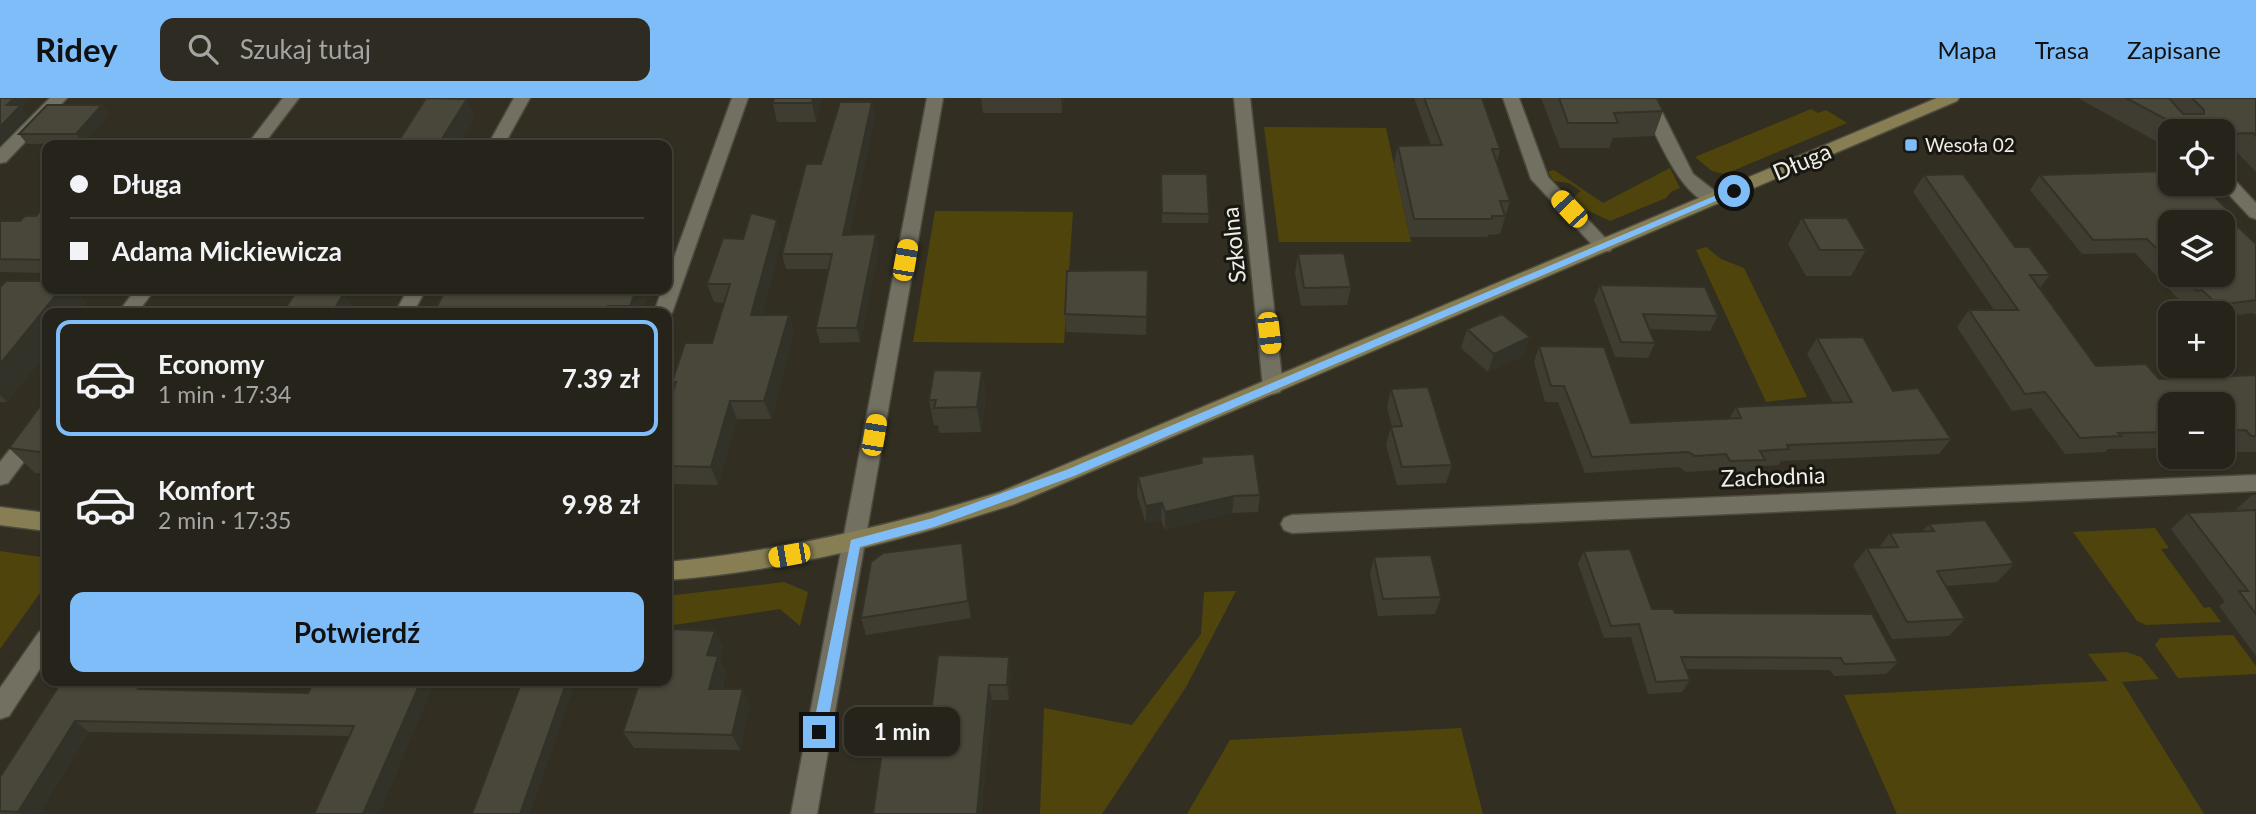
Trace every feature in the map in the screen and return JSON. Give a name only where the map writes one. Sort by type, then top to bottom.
[{"type":"street","points":[[0,158],[59,98]]},
{"type":"street","points":[[259,140],[291,98]]},
{"type":"street","points":[[499,140],[522,98]]},
{"type":"street","points":[[672,288],[740,98]]},
{"type":"street","points":[[804,814],[935,98]]},
{"type":"street","name":"Szkolna","points":[[1242,98],[1273,387]]},
{"type":"street","points":[[1511,98],[1541,179],[1604,247]]},
{"type":"street","points":[[1647,98],[1682,171],[1692,183],[1714,199]]},
{"type":"street","name":"Długa","points":[[672,570],[767,559],[855,543],[934,522],[1007,498],[1951,98]]},
{"type":"street","points":[[2235,191],[2256,213]]},
{"type":"street","points":[[131,308],[142,294]]},
{"type":"street","points":[[0,477],[42,422]]},
{"type":"street","name":"Zachodnia","points":[[1292,524],[2256,484]]},
{"type":"street","points":[[0,516],[42,521]]},
{"type":"street","points":[[0,708],[42,646]]},
{"type":"shaded area","points":[[1811,109],[1818,113],[1826,110],[1847,123],[1725,174],[1712,171],[1695,157]]},
{"type":"shaded area","points":[[1264,127],[1386,128],[1411,242],[1279,242]]},
{"type":"shaded area","points":[[1670,168],[1680,188],[1666,198],[1610,221],[1589,211],[1581,213],[1571,199],[1581,191],[1569,183],[1554,181],[1548,172],[1554,170],[1603,203]]},
{"type":"shaded area","points":[[935,211],[1073,212],[1064,343],[913,342]]},
{"type":"shaded area","points":[[1706,247],[1721,259],[1744,268],[1807,397],[1766,402],[1696,250]]},
{"type":"shaded area","points":[[2155,528],[2169,548],[2161,549],[2204,608],[2210,607],[2221,622],[2146,625],[2137,621],[2073,532]]},
{"type":"shaded area","points":[[0,551],[42,557],[42,590],[0,649]]},
{"type":"shaded area","points":[[784,582],[808,592],[800,626],[780,609],[672,625],[672,595]]},
{"type":"shaded area","points":[[1236,591],[1186,687],[1102,814],[1040,814],[1044,708],[1132,725],[1201,634],[1204,592]]},
{"type":"shaded area","points":[[2233,635],[2256,666],[2256,674],[2178,678],[2155,645],[2160,638]]},
{"type":"shaded area","points":[[2126,652],[2141,657],[2159,679],[2122,682],[2204,814],[1897,814],[1844,695],[2108,681],[2088,654]]},
{"type":"shaded area","points":[[1461,728],[1483,814],[1187,814],[1230,740]]},
{"type":"building","points":[[0,98],[14,98],[7,105],[21,105],[0,127]]},
{"type":"building","points":[[426,98],[467,99],[441,140],[399,140]]},
{"type":"building","points":[[774,98],[813,98],[812,103],[773,103]]},
{"type":"building","points":[[1424,98],[1482,98],[1500,149],[1492,149],[1510,201],[1500,201],[1505,216],[1492,216],[1492,219],[1414,219],[1398,146],[1442,145]]},
{"type":"building","points":[[1559,98],[1657,98],[1663,111],[1614,113],[1618,123],[1568,123]]},
{"type":"building","points":[[2126,98],[2169,98],[2183,114],[2204,114],[2204,110],[2192,98],[2256,98],[2256,136],[2253,133],[2235,134],[2235,119],[2165,119]]},
{"type":"building","points":[[840,102],[872,102],[843,235],[876,234],[857,328],[816,328],[832,254],[782,254],[806,164],[821,164]]},
{"type":"building","points":[[47,105],[102,105],[76,134],[19,134]]},
{"type":"building","points":[[2158,171],[2158,196],[2214,196],[2228,210],[2158,210],[2158,250],[2147,239],[2093,240],[2040,175]]},
{"type":"building","points":[[1161,174],[1207,174],[1209,214],[1162,213]]},
{"type":"building","points":[[1963,174],[2015,247],[2029,247],[2050,275],[2030,275],[2096,366],[2146,364],[2159,379],[2235,378],[2235,376],[2256,375],[2256,436],[2251,436],[2246,430],[2235,430],[2235,392],[2158,392],[2158,432],[2118,433],[2121,436],[2080,438],[2045,392],[2025,394],[1969,310],[2018,310],[1924,175]]},
{"type":"building","points":[[42,210],[42,260],[0,259],[0,221],[20,221],[25,216],[36,216]]},
{"type":"building","points":[[751,213],[777,220],[751,315],[789,315],[764,401],[730,401],[711,467],[672,466],[672,394],[676,382],[672,382],[685,343],[712,343],[730,284],[707,284],[723,238],[743,239]]},
{"type":"building","points":[[1802,218],[1847,218],[1866,250],[1820,250]]},
{"type":"building","points":[[2235,224],[2256,244],[2256,300],[2235,303],[2214,301],[2202,290],[2197,291],[2193,287],[2235,287]]},
{"type":"building","points":[[1344,253],[1351,287],[1304,288],[1298,254]]},
{"type":"building","points":[[1148,270],[1147,317],[1065,314],[1067,271]]},
{"type":"building","points":[[6,281],[42,281],[42,294],[57,294],[46,308],[42,308],[42,312],[0,364],[0,287]]},
{"type":"building","points":[[1600,285],[1705,287],[1718,316],[1643,314],[1655,343],[1621,342]]},
{"type":"building","points":[[295,294],[343,294],[335,308],[285,308]]},
{"type":"building","points":[[443,294],[635,294],[630,306],[607,308],[436,308]]},
{"type":"building","points":[[1502,314],[1530,337],[1494,354],[1467,329]]},
{"type":"building","points":[[1863,337],[1893,391],[1918,388],[1951,439],[1787,445],[1789,449],[1760,451],[1765,460],[1730,461],[1726,454],[1695,456],[1688,452],[1592,457],[1564,386],[1551,386],[1539,346],[1604,347],[1631,423],[1741,418],[1736,407],[1852,402],[1817,338]]},
{"type":"building","points":[[934,370],[982,371],[977,407],[934,408],[936,400],[929,400]]},
{"type":"building","points":[[1428,387],[1452,465],[1402,467],[1391,427],[1402,426],[1391,389]]},
{"type":"building","points":[[42,404],[42,452],[9,448]]},
{"type":"building","points":[[1254,454],[1260,495],[1234,496],[1165,512],[1162,503],[1146,506],[1138,477],[1202,463],[1201,457]]},
{"type":"building","points":[[2256,510],[2256,614],[2239,591],[2248,591],[2188,513]]},
{"type":"building","points":[[1985,520],[2014,564],[1937,571],[1965,619],[1907,622],[1867,548],[1898,547],[1890,533],[1934,531],[1929,524]]},
{"type":"building","points":[[962,543],[968,601],[861,618],[871,562],[883,553]]},
{"type":"building","points":[[1630,549],[1652,609],[1673,609],[1675,613],[1872,614],[1898,662],[1844,664],[1841,658],[1681,657],[1690,680],[1656,682],[1639,624],[1611,626],[1584,551]]},
{"type":"building","points":[[1431,555],[1441,597],[1383,599],[1374,557]]},
{"type":"building","points":[[672,629],[715,631],[707,655],[718,656],[709,689],[743,689],[732,735],[623,732],[638,686],[672,686]]},
{"type":"building","points":[[938,655],[1009,657],[1007,685],[989,685],[977,814],[873,814],[885,730],[929,731]]},
{"type":"building","points":[[59,686],[140,686],[138,689],[308,693],[312,686],[419,686],[363,814],[314,814],[354,726],[75,721],[18,812],[0,811],[0,777]]},
{"type":"building","points":[[520,686],[565,686],[520,814],[472,814]]},
{"type":"place","name":"Wesoła 02","points":[[1911,145]]},
{"type":"route","points":[[819,732],[855,543],[934,522],[1007,498],[1070,473],[1734,191]]}]
